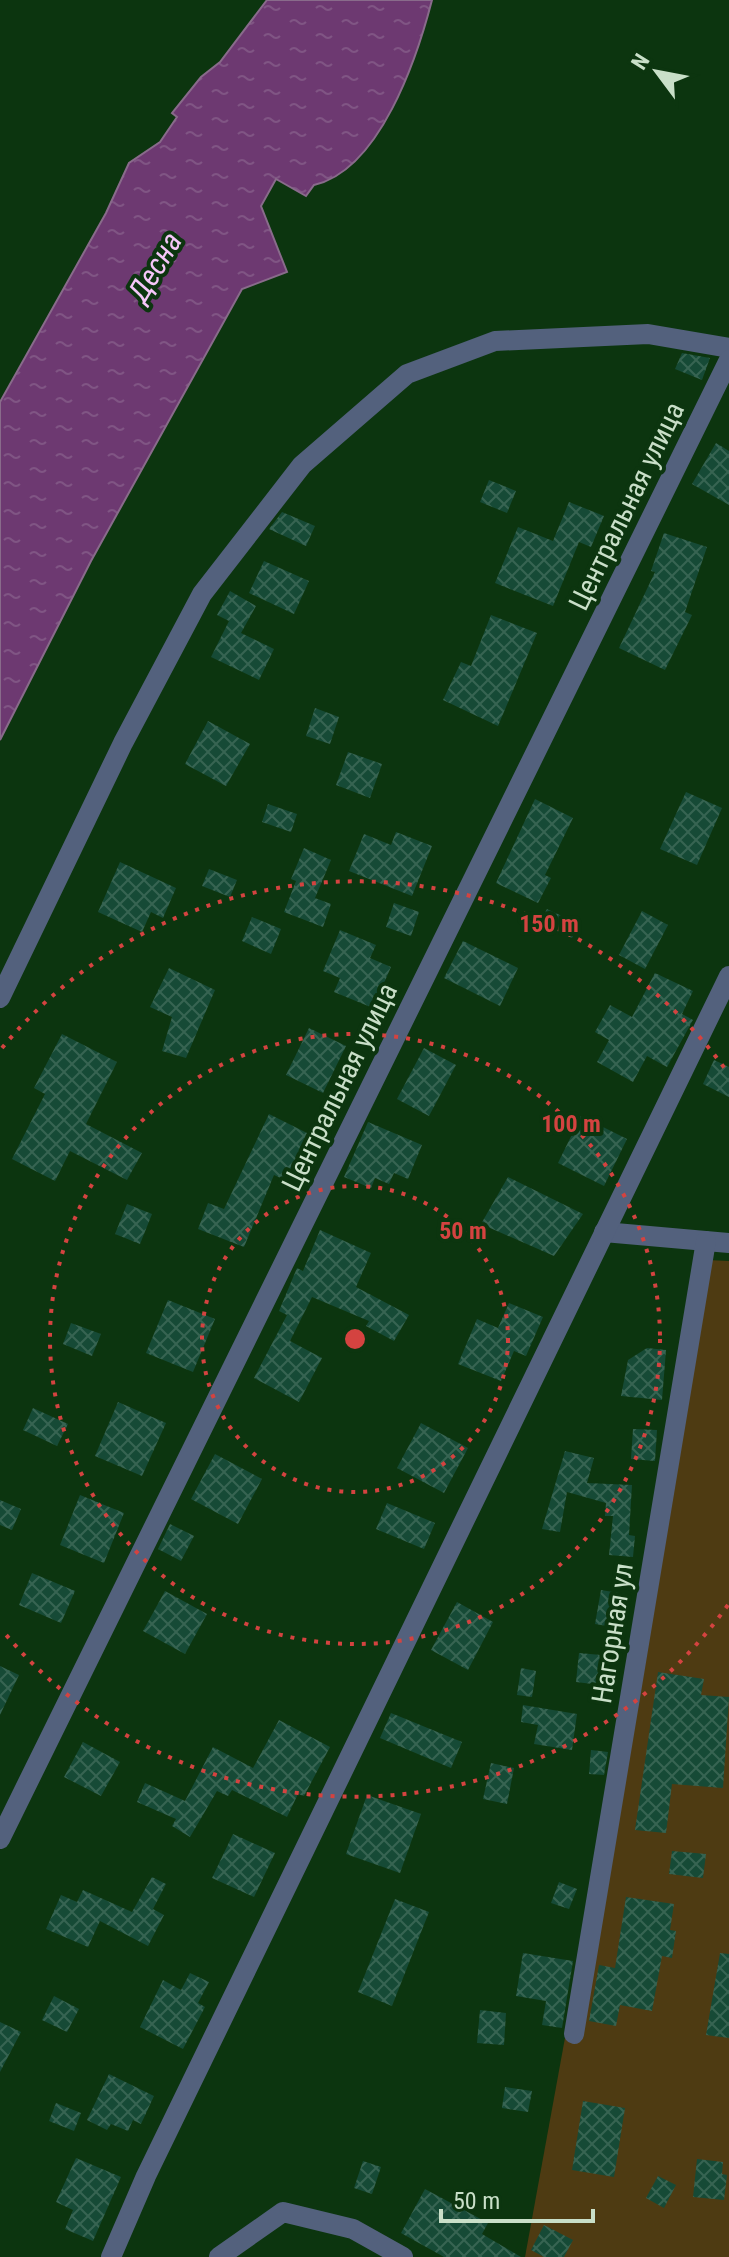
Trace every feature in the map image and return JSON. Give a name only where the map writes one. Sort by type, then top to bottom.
[{"type":"street","points":[[0,998],[123,743],[202,594],[302,465],[407,374],[495,341],[648,334],[729,348]]},
{"type":"street","name":"Центральная улица","points":[[0,1839],[729,360]]},
{"type":"street","points":[[111,2257],[146,2176],[729,976]]},
{"type":"street","points":[[604,1232],[729,1243]]},
{"type":"street","name":"Нагорная ул","points":[[574,2034],[706,1241]]},
{"type":"street","points":[[219,2257],[283,2212],[353,2229],[403,2257]]},
{"type":"shaded area","points":[[707,1260],[729,1261],[729,2257],[525,2257]]},
{"type":"water","name":"Десна","points":[[267,0],[432,0],[417,51],[392,109],[358,158],[337,175],[314,185],[306,196],[276,179],[261,206],[287,272],[242,289],[91,561],[0,740],[0,402],[106,213],[129,163],[160,142],[177,117],[172,113],[201,77],[220,62]]},
{"type":"building","points":[[682,353],[710,358],[702,380],[675,369]]},
{"type":"building","points":[[716,443],[729,451],[729,505],[692,484]]},
{"type":"building","points":[[489,480],[516,491],[507,513],[480,502]]},
{"type":"building","points":[[569,502],[604,516],[591,547],[579,542],[553,606],[495,583],[518,527],[553,541]]},
{"type":"building","points":[[282,512],[315,526],[306,546],[269,529]]},
{"type":"building","points":[[664,533],[707,547],[685,612],[692,615],[665,670],[619,648],[655,572],[651,571]]},
{"type":"building","points":[[264,561],[309,581],[294,614],[249,593]]},
{"type":"building","points":[[230,591],[256,606],[241,633],[274,649],[259,680],[211,657],[229,621],[217,615]]},
{"type":"building","points":[[491,615],[537,633],[498,726],[443,700],[461,662],[471,666]]},
{"type":"building","points":[[315,708],[339,717],[330,744],[306,736]]},
{"type":"building","points":[[208,721],[250,744],[226,786],[185,764]]},
{"type":"building","points":[[348,752],[382,764],[370,798],[336,785]]},
{"type":"building","points":[[686,792],[722,808],[697,865],[660,849]]},
{"type":"building","points":[[535,799],[573,818],[545,875],[551,878],[538,903],[496,883]]},
{"type":"building","points":[[268,804],[297,814],[291,832],[262,822]]},
{"type":"building","points":[[396,832],[432,846],[412,896],[349,871],[364,834],[391,845]]},
{"type":"building","points":[[304,848],[331,860],[315,898],[331,904],[323,927],[284,912],[296,881],[291,879]]},
{"type":"building","points":[[120,862],[176,888],[163,918],[151,912],[142,932],[98,912]]},
{"type":"building","points":[[209,869],[237,880],[230,897],[202,886]]},
{"type":"building","points":[[394,903],[419,912],[411,936],[386,927]]},
{"type":"building","points":[[547,909],[579,924],[572,938],[540,923]]},
{"type":"building","points":[[642,911],[668,925],[645,969],[619,955]]},
{"type":"building","points":[[252,917],[281,929],[271,954],[242,941]]},
{"type":"building","points":[[340,930],[376,945],[370,958],[391,967],[373,1008],[334,992],[340,978],[323,971]]},
{"type":"building","points":[[463,941],[518,968],[500,1006],[444,978]]},
{"type":"building","points":[[169,968],[215,990],[186,1058],[162,1051],[172,1017],[150,1007]]},
{"type":"building","points":[[655,973],[693,991],[682,1014],[693,1020],[667,1067],[647,1056],[633,1082],[597,1062],[609,1040],[595,1032],[610,1005],[632,1017]]},
{"type":"building","points":[[309,1028],[346,1046],[323,1093],[286,1075]]},
{"type":"building","points":[[62,1034],[117,1062],[86,1124],[142,1153],[127,1180],[70,1151],[55,1181],[12,1159],[45,1094],[34,1088]]},
{"type":"building","points":[[424,1048],[456,1065],[429,1116],[397,1099]]},
{"type":"building","points":[[714,1060],[729,1067],[729,1097],[703,1084]]},
{"type":"building","points":[[269,1114],[309,1134],[285,1180],[274,1175],[244,1247],[198,1229],[208,1203],[224,1209]]},
{"type":"building","points":[[581,1116],[627,1139],[604,1186],[558,1163]]},
{"type":"building","points":[[368,1122],[422,1145],[408,1179],[394,1173],[389,1184],[375,1178],[371,1188],[344,1177]]},
{"type":"building","points":[[508,1177],[583,1214],[554,1256],[481,1224]]},
{"type":"building","points":[[127,1204],[152,1214],[140,1244],[115,1234]]},
{"type":"building","points":[[320,1230],[371,1253],[356,1287],[409,1315],[394,1341],[366,1326],[369,1321],[312,1297],[290,1341],[322,1358],[299,1402],[254,1378],[287,1315],[279,1311],[297,1268],[303,1271]]},
{"type":"building","points":[[168,1300],[215,1319],[193,1372],[146,1353]]},
{"type":"building","points":[[509,1303],[543,1317],[526,1356],[514,1351],[501,1381],[458,1364],[477,1319],[498,1328]]},
{"type":"building","points":[[71,1323],[101,1334],[92,1356],[63,1344]]},
{"type":"building","points":[[647,1348],[666,1350],[662,1400],[621,1396],[628,1360]]},
{"type":"building","points":[[118,1402],[166,1423],[142,1476],[95,1456]]},
{"type":"building","points":[[33,1408],[68,1424],[57,1446],[23,1430]]},
{"type":"building","points":[[421,1423],[468,1448],[444,1493],[397,1468]]},
{"type":"building","points":[[633,1429],[657,1430],[655,1461],[631,1459]]},
{"type":"building","points":[[565,1451],[594,1458],[587,1483],[632,1485],[629,1535],[635,1536],[633,1557],[609,1555],[613,1516],[605,1516],[606,1503],[567,1492],[560,1532],[542,1529]]},
{"type":"building","points":[[215,1454],[262,1479],[238,1524],[191,1499]]},
{"type":"building","points":[[80,1495],[124,1513],[104,1563],[60,1545]]},
{"type":"building","points":[[0,1500],[21,1509],[12,1530],[0,1525]]},
{"type":"building","points":[[387,1503],[435,1523],[424,1549],[376,1529]]},
{"type":"building","points":[[170,1524],[194,1536],[181,1561],[158,1549]]},
{"type":"building","points":[[32,1573],[75,1591],[61,1623],[19,1605]]},
{"type":"building","points":[[601,1590],[625,1594],[619,1628],[595,1624]]},
{"type":"building","points":[[165,1591],[207,1614],[185,1654],[143,1631]]},
{"type":"building","points":[[457,1602],[493,1622],[468,1670],[431,1650]]},
{"type":"building","points":[[579,1653],[612,1656],[609,1686],[576,1682]]},
{"type":"building","points":[[0,1666],[19,1675],[0,1715]]},
{"type":"building","points":[[521,1668],[536,1671],[532,1697],[517,1695]]},
{"type":"building","points":[[658,1672],[704,1679],[701,1695],[729,1697],[723,1788],[672,1784],[666,1833],[635,1830]]},
{"type":"building","points":[[523,1705],[577,1714],[572,1750],[534,1744],[538,1725],[521,1722]]},
{"type":"building","points":[[391,1713],[462,1742],[451,1768],[380,1738]]},
{"type":"building","points":[[279,1720],[330,1747],[304,1796],[298,1794],[287,1817],[232,1790],[228,1796],[217,1791],[190,1837],[172,1826],[176,1819],[137,1802],[145,1783],[185,1801],[213,1747],[253,1768]]},
{"type":"building","points":[[83,1742],[120,1762],[101,1796],[64,1777]]},
{"type":"building","points":[[591,1750],[608,1752],[604,1775],[589,1774]]},
{"type":"building","points":[[491,1763],[514,1768],[507,1804],[483,1799]]},
{"type":"building","points":[[367,1795],[421,1814],[400,1873],[346,1854]]},
{"type":"building","points":[[233,1834],[275,1853],[254,1897],[212,1878]]},
{"type":"building","points":[[672,1851],[706,1854],[703,1878],[669,1874]]},
{"type":"building","points":[[152,1877],[166,1884],[153,1909],[164,1915],[148,1946],[100,1921],[88,1947],[46,1929],[61,1895],[77,1902],[83,1890],[132,1912]]},
{"type":"building","points":[[559,1882],[577,1889],[569,1909],[551,1903]]},
{"type":"building","points":[[626,1897],[674,1904],[670,1930],[676,1931],[672,1958],[662,1956],[652,2011],[620,2005],[616,2026],[589,2021],[599,1965],[615,1968]]},
{"type":"building","points":[[395,1899],[429,1912],[392,2006],[358,1992]]},
{"type":"building","points":[[523,1953],[573,1961],[562,2028],[542,2025],[546,2001],[516,1996]]},
{"type":"building","points":[[720,1953],[729,1954],[729,2038],[706,2035]]},
{"type":"building","points":[[190,1973],[209,1982],[198,2003],[205,2007],[183,2049],[140,2027],[163,1980],[181,1990]]},
{"type":"building","points":[[54,1996],[79,2009],[67,2032],[42,2020]]},
{"type":"building","points":[[480,2010],[506,2013],[504,2045],[477,2043]]},
{"type":"building","points":[[0,2022],[21,2032],[0,2072]]},
{"type":"building","points":[[109,2074],[154,2096],[141,2124],[133,2120],[128,2131],[111,2124],[107,2130],[87,2120]]},
{"type":"building","points":[[505,2087],[532,2091],[528,2112],[502,2108]]},
{"type":"building","points":[[583,2101],[625,2108],[614,2177],[572,2170]]},
{"type":"building","points":[[56,2103],[81,2113],[74,2131],[49,2121]]},
{"type":"building","points":[[76,2158],[121,2177],[93,2241],[65,2229],[73,2210],[56,2202]]},
{"type":"building","points":[[697,2159],[723,2162],[722,2174],[727,2175],[724,2200],[693,2197]]},
{"type":"building","points":[[363,2161],[381,2167],[372,2194],[354,2188]]},
{"type":"building","points":[[658,2176],[676,2185],[664,2208],[646,2198]]},
{"type":"building","points":[[425,2189],[488,2223],[482,2234],[521,2257],[444,2257],[401,2233]]},
{"type":"building","points":[[544,2225],[573,2240],[564,2257],[544,2257],[531,2250]]}]
